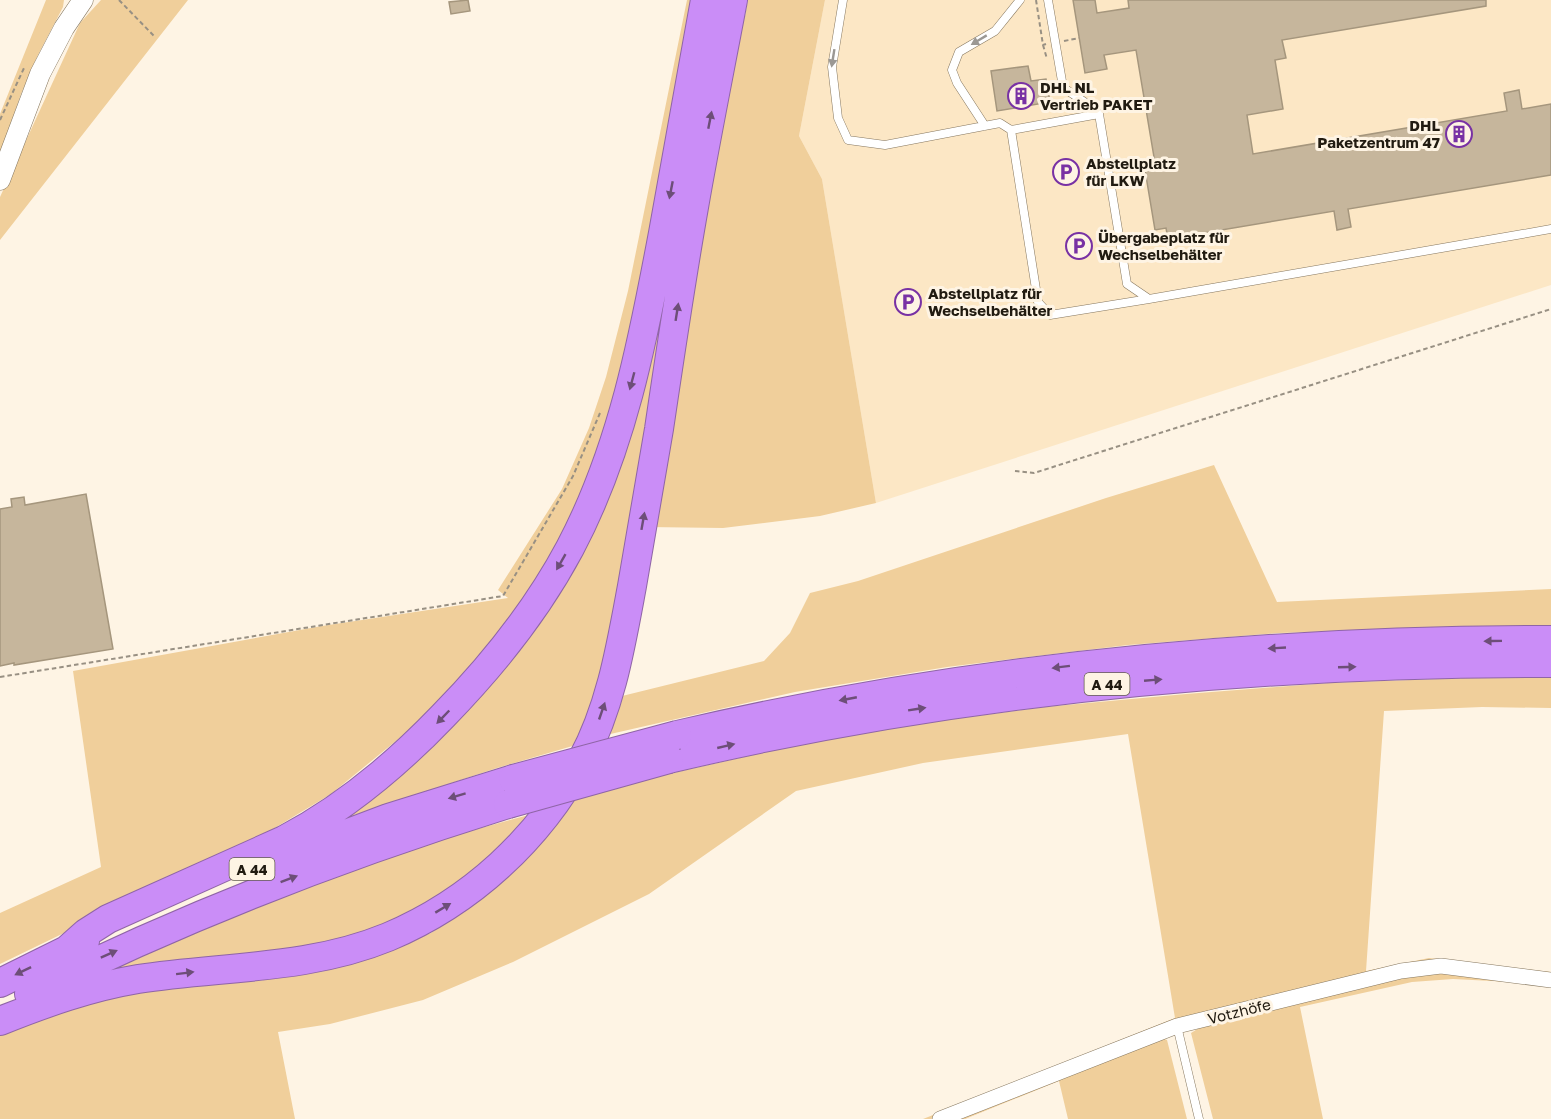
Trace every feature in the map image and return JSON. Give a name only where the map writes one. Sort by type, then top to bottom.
[{"type":"highway","points":[[68,949],[86,933],[108,919],[284,840],[312,825],[355,794],[407,751],[460,698],[507,644],[535,604],[562,562],[588,510],[612,447],[629,391],[652,293],[705,0]]},
{"type":"highway","points":[[0,1021],[45,1003],[116,983],[314,959],[378,940],[420,921],[471,889],[516,849],[550,810],[588,748],[616,667],[650,485],[693,210],[733,0]]},
{"type":"highway","name":"A 44","points":[[0,983],[68,949],[168,904],[288,855],[388,818],[511,791],[673,747],[790,710],[995,675],[1097,663],[1220,652],[1325,646],[1551,640]]},
{"type":"highway","name":"A 44","points":[[673,747],[772,736],[877,716],[1052,690],[1169,678],[1299,669],[1551,663]]},
{"type":"highway","name":"A 44","points":[[0,1008],[101,958],[235,900],[379,846],[511,791]]},
{"type":"street","points":[[0,180],[40,74],[64,28],[83,0]]},
{"type":"street","name":"Votzhöfe","points":[[940,1119],[1177,1026],[1401,971],[1441,966],[1551,980]]},
{"type":"lane","points":[[843,0],[832,67],[838,118],[848,140],[885,145],[1000,123],[1011,130],[1099,114]]},
{"type":"lane","points":[[985,126],[957,84],[952,70],[959,52],[995,31],[1020,0]]},
{"type":"lane","points":[[1048,0],[1063,87],[1075,98],[1089,104],[1099,114],[1127,284],[1149,299]]},
{"type":"lane","points":[[1011,130],[1038,302],[1050,315],[1551,229]]},
{"type":"lane","points":[[1177,1026],[1199,1119]]},
{"type":"path","points":[[119,0],[155,37]]},
{"type":"path","points":[[1016,471],[1034,473],[1551,309]]},
{"type":"path","points":[[0,677],[503,596],[573,476],[603,406]]},
{"type":"shaded area","points":[[46,0],[64,0],[63,7],[21,94],[0,155],[0,114]]},
{"type":"shaded area","points":[[101,0],[188,0],[0,240],[0,197],[80,23]]},
{"type":"shaded area","points":[[687,0],[697,0],[645,305],[581,497],[550,557],[511,618],[463,681],[413,727],[331,794],[250,843],[0,964],[0,913],[101,867],[73,671],[322,626],[508,598],[498,590],[562,489],[589,428],[606,377],[628,291]]},
{"type":"shaded area","points":[[748,0],[825,0],[799,136],[822,179],[876,503],[820,516],[723,528],[647,527],[740,29]]},
{"type":"shaded area","name":"DHL Paketzentrum 47","points":[[825,0],[1551,0],[1551,285],[876,503],[822,179],[799,136]]},
{"type":"shaded area","points":[[659,328],[664,329],[609,638],[591,707],[576,745],[497,768],[321,826],[513,644],[653,352]]},
{"type":"shaded area","points":[[1214,465],[1277,602],[1551,589],[1551,625],[1279,633],[1128,645],[947,667],[795,692],[606,735],[614,698],[764,661],[790,633],[810,593],[858,581],[1106,498]]},
{"type":"shaded area","points":[[1464,678],[1551,678],[1551,708],[1482,707],[1384,711],[1366,971],[1429,958],[1551,972],[1551,975],[1441,962],[1126,1040],[932,1119],[923,1119],[1175,1018],[1128,734],[923,763],[796,791],[649,894],[513,962],[423,1000],[330,1024],[278,1032],[295,1119],[0,1119],[0,1027],[92,995],[257,981],[324,971],[431,933],[492,888],[561,804],[631,783],[686,770],[793,746],[915,724],[1044,707],[1186,694],[1328,683]]},
{"type":"shaded area","points":[[529,815],[489,856],[445,891],[396,919],[370,930],[343,940],[310,947],[108,971],[211,925],[315,883],[421,846]]},
{"type":"shaded area","points":[[1435,971],[1551,984],[1453,979],[1412,982],[1300,1007],[1323,1119],[1213,1119],[1191,1033],[1207,1023]]},
{"type":"shaded area","points":[[1159,1037],[1167,1040],[1187,1119],[1068,1119],[1059,1081],[965,1119],[950,1119]]},
{"type":"building","points":[[468,0],[470,11],[451,14],[449,2]]},
{"type":"building","name":"DHL Paketzentrum 47","points":[[1073,0],[1095,0],[1097,13],[1129,8],[1128,0],[1486,0],[1486,6],[1282,40],[1286,58],[1275,60],[1283,109],[1247,115],[1253,154],[1507,111],[1504,93],[1519,90],[1522,109],[1551,104],[1551,175],[1348,209],[1351,227],[1337,230],[1334,211],[1168,239],[1166,228],[1155,230],[1145,170],[1156,169],[1136,50],[1104,55],[1107,69],[1085,73]]},
{"type":"building","name":"DHL NL Vertrieb PAKET","points":[[1028,66],[1031,81],[1046,79],[1050,102],[997,111],[991,71]]},
{"type":"building","points":[[86,494],[113,649],[0,666],[0,509],[12,507],[11,499],[24,497],[25,505]]},
{"type":"place","name":"DHL NL Vertrieb PAKET","points":[[1021,96]]},
{"type":"place","name":"DHL Paketzentrum 47","points":[[1459,134]]},
{"type":"place","name":"Abstellplatz für LKW","points":[[1066,172]]},
{"type":"place","name":"Übergabeplatz für Wechselbehälter","points":[[1079,246]]},
{"type":"place","name":"Abstellplatz für Wechselbehälter","points":[[908,302]]}]
